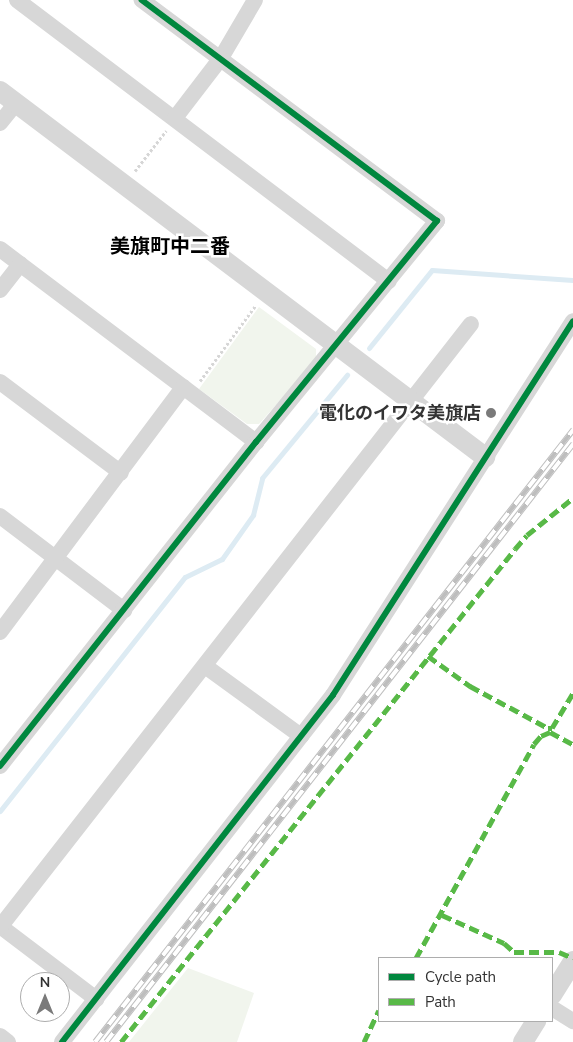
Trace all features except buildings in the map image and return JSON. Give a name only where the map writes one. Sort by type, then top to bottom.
[{"type":"street","points":[[17,0],[389,280]]},
{"type":"street","points":[[175,118],[221,58],[255,0]]},
{"type":"street","points":[[0,766],[256,442],[336,347],[437,221],[221,58],[152,3]]},
{"type":"street","points":[[0,123],[8,97],[126,184],[336,347],[485,457]]},
{"type":"street","points":[[0,249],[256,442]]},
{"type":"street","points":[[0,290],[20,264]]},
{"type":"street","points":[[62,1042],[333,695],[573,321]]},
{"type":"street","points":[[96,999],[0,926],[206,666],[471,324]]},
{"type":"street","points":[[0,382],[121,473]]},
{"type":"street","points":[[0,632],[187,390]]},
{"type":"street","points":[[0,516],[124,610]]},
{"type":"street","points":[[206,666],[301,736]]},
{"type":"street","points":[[553,993],[573,961]]},
{"type":"street","points":[[553,1009],[573,1021]]},
{"type":"street","points":[[524,1042],[535,1022]]},
{"type":"street","points":[[0,1036],[8,1042]]},
{"type":"path","points":[[126,184],[175,118]]},
{"type":"path","points":[[187,390],[258,303]]},
{"type":"shaded area","points":[[259,307],[316,349],[316,360],[259,424],[247,424],[199,389]]},
{"type":"shaded area","points":[[188,968],[254,993],[237,1042],[129,1042]]},
{"type":"waterway","points":[[369,348],[432,270],[573,280]]},
{"type":"waterway","points":[[0,811],[185,577],[222,559],[253,515],[262,478],[347,375]]},
{"type":"railway","points":[[95,1042],[573,430]]},
{"type":"railway","points":[[106,1042],[573,444]]},
{"type":"marked path","points":[[121,1042],[515,549],[527,535],[573,498]]},
{"type":"marked path","points":[[428,656],[470,686],[548,728],[552,728],[573,693]]},
{"type":"marked path","points":[[417,957],[534,744],[541,736],[550,732],[573,744]]},
{"type":"marked path","points":[[442,915],[504,943],[514,952],[559,952],[573,958]]},
{"type":"marked path","points":[[364,1042],[378,1012]]},
{"type":"cycle path","points":[[0,766],[256,442],[437,221],[142,0]]},
{"type":"cycle path","points":[[62,1042],[333,695],[573,321]]},
{"type":"place","name":"電化のイワタ美旗店","points":[[491,413]]},
{"type":"district","name":"美旗町中二番","points":[[170,246]]}]
